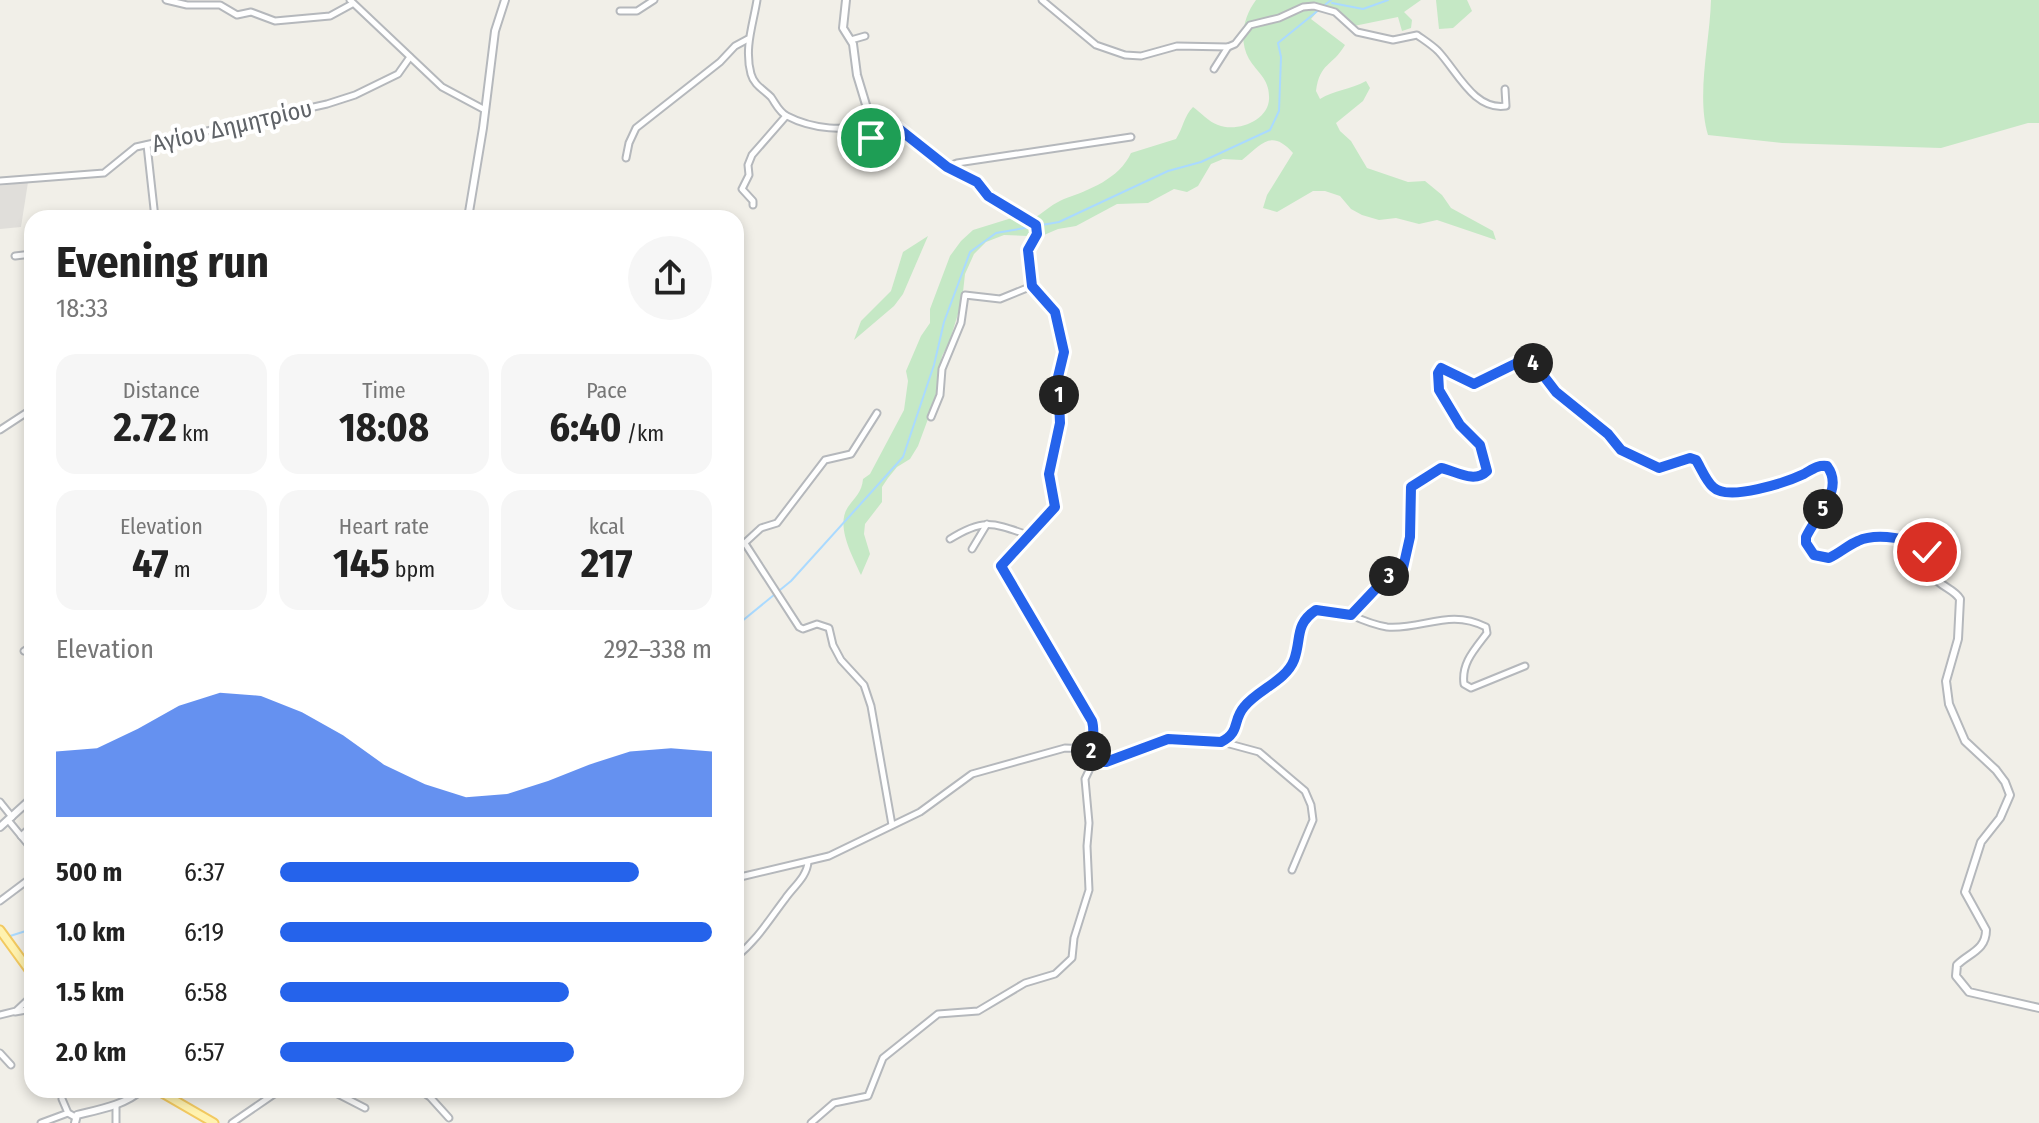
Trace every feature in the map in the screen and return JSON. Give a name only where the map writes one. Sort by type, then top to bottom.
[{"type":"main road","points":[[2,934],[24,963]]},
{"type":"main road","points":[[171,1098],[214,1123]]},
{"type":"street","points":[[166,0],[187,5],[220,5],[237,15],[251,12],[275,21],[330,16],[351,2],[442,87],[485,110]]},
{"type":"street","points":[[469,210],[495,31],[505,0]]},
{"type":"street","points":[[620,11],[637,11],[654,0]]},
{"type":"street","points":[[757,0],[748,39],[753,79],[786,116],[829,126],[855,127],[868,120],[899,129],[947,167],[977,182],[988,196],[1037,228],[1028,250],[1032,286],[1055,312],[1064,352],[1058,377],[1060,423],[1049,474],[1055,507],[1003,561],[1001,569],[1092,721],[1094,731],[1090,749],[1093,762],[1085,779],[1089,823],[1089,890],[1074,938],[1072,958],[1055,974],[1025,983],[978,1011],[938,1014],[883,1058],[868,1096],[834,1103],[811,1123]]},
{"type":"street","points":[[846,0],[843,28],[851,40],[868,120],[871,138],[869,151]]},
{"type":"street","points":[[1042,0],[1096,45],[1125,55],[1141,56],[1177,46],[1228,47],[1235,44],[1250,25],[1314,6],[1335,12],[1357,32],[1393,40],[1417,35],[1437,51],[1481,101],[1502,108],[1506,106],[1505,89]]},
{"type":"street","points":[[851,40],[865,36]]},
{"type":"street","points":[[626,158],[636,128],[720,62],[735,46],[748,39]]},
{"type":"street","points":[[1214,69],[1228,47]]},
{"type":"street","name":"Αγίου Δημητρίου","points":[[0,181],[104,173],[129,150],[345,99],[398,74],[410,57]]},
{"type":"street","points":[[753,205],[742,189],[749,175],[749,163],[757,148],[786,116]]},
{"type":"street","points":[[947,167],[1131,137]]},
{"type":"street","points":[[147,145],[154,210]]},
{"type":"street","points":[[15,256],[24,255]]},
{"type":"street","points":[[931,417],[940,395],[942,369],[961,323],[965,295],[1000,299],[1032,286]]},
{"type":"street","points":[[1351,615],[1386,578],[1403,568],[1411,520],[1409,494],[1414,484],[1441,468],[1473,477],[1487,471],[1480,445],[1460,425],[1439,390],[1438,373],[1441,368],[1474,384],[1523,360],[1533,362],[1556,392],[1608,434],[1621,450],[1659,468],[1690,458],[1696,460],[1712,487],[1722,492],[1748,492],[1803,474],[1817,466],[1827,466],[1832,476],[1830,498],[1806,537],[1806,543],[1814,555],[1829,558],[1865,538],[1894,538],[1922,546],[1927,552],[1934,578],[1959,595],[1958,639],[1946,681],[1949,704],[1965,741],[1996,770],[2010,795],[2000,818],[1981,842],[1965,892],[1986,930],[1986,936],[1978,950],[1957,965],[1956,976],[1969,992],[2039,1008]]},
{"type":"street","points":[[877,413],[851,454],[825,460],[777,523],[761,528],[746,545],[799,627],[803,629],[817,624],[829,628],[841,660],[864,685],[871,706],[892,826]]},
{"type":"street","points":[[0,430],[24,414]]},
{"type":"street","points":[[950,539],[973,525],[987,524],[1028,535]]},
{"type":"street","points":[[972,549],[987,524]]},
{"type":"street","points":[[1221,742],[1234,732],[1242,708],[1294,662],[1301,625],[1316,610],[1351,615],[1388,627],[1447,618],[1472,621],[1486,627],[1487,633],[1470,652],[1463,676],[1464,684],[1471,688],[1525,666]]},
{"type":"street","points":[[1093,762],[1106,762],[1168,739],[1221,742],[1259,752],[1305,791],[1311,805],[1313,820],[1292,870]]},
{"type":"street","points":[[744,876],[829,856],[920,812],[972,774],[1065,748],[1090,749]]},
{"type":"street","points":[[0,802],[24,840]]},
{"type":"street","points":[[0,827],[24,805]]},
{"type":"street","points":[[21,836],[24,833]]},
{"type":"street","points":[[744,950],[754,942],[805,874],[808,862]]},
{"type":"street","points":[[0,901],[24,883]]},
{"type":"street","points":[[14,1012],[24,1003]]},
{"type":"street","points":[[0,1015],[24,1010]]},
{"type":"street","points":[[0,1053],[11,1065]]},
{"type":"street","points":[[41,1123],[72,1118],[129,1098]]},
{"type":"street","points":[[232,1123],[268,1098]]},
{"type":"street","points":[[346,1098],[365,1108]]},
{"type":"street","points":[[431,1098],[449,1118]]},
{"type":"street","points":[[62,1099],[72,1118]]},
{"type":"street","points":[[116,1104],[116,1123]]},
{"type":"shaded area","points":[[28,182],[21,227],[0,229],[0,186]]},
{"type":"green space","points":[[1256,0],[1421,0],[1404,12],[1412,20],[1411,28],[1402,31],[1398,17],[1354,26],[1328,8],[1318,11],[1311,19],[1345,45],[1320,75],[1316,91],[1320,99],[1366,81],[1370,88],[1363,101],[1336,123],[1367,168],[1408,182],[1425,181],[1442,195],[1451,208],[1493,231],[1496,240],[1437,220],[1419,224],[1396,218],[1379,220],[1362,215],[1351,209],[1340,196],[1325,191],[1313,191],[1277,212],[1263,208],[1267,195],[1293,153],[1272,140],[1242,160],[1223,159],[1211,164],[1198,186],[1187,192],[1174,189],[1148,203],[1117,204],[1076,226],[1058,229],[1037,238],[1039,223],[1036,217],[1060,201],[1111,177],[1131,153],[1176,139],[1193,107],[1211,122],[1226,127],[1243,126],[1265,112],[1269,96],[1267,85],[1249,59],[1243,36],[1248,13]]},
{"type":"green space","points":[[1436,0],[1467,0],[1472,11],[1453,28],[1439,29]]},
{"type":"green space","points":[[1711,0],[2039,0],[2039,123],[2028,123],[1941,148],[1782,143],[1708,135],[1703,86]]},
{"type":"green space","points":[[1015,217],[1029,223],[1032,230],[1028,236],[1004,235],[986,242],[974,254],[965,274],[962,301],[942,356],[935,400],[918,446],[910,459],[897,467],[888,478],[882,487],[882,502],[865,524],[864,534],[870,554],[861,575],[844,532],[844,515],[904,410],[908,381],[906,371],[930,323],[930,309],[950,256],[973,230]]},
{"type":"green space","points":[[928,236],[903,294],[894,306],[854,340],[861,321],[891,291],[903,252]]},
{"type":"waterway","points":[[744,619],[791,581],[903,457],[934,365],[944,322],[970,252],[996,233],[1059,222],[1168,171],[1201,162],[1270,130],[1279,111],[1281,57],[1278,43],[1331,0]]},
{"type":"waterway","points":[[1332,3],[1363,9],[1388,0]]},
{"type":"waterway","points":[[7,937],[24,932]]},
{"type":"route","points":[[871,138],[867,121],[870,118],[898,128],[947,167],[977,182],[988,196],[1036,225],[1037,234],[1028,250],[1032,286],[1055,312],[1064,352],[1058,377],[1060,423],[1049,474],[1055,507],[1001,566],[1092,721],[1094,731],[1090,749],[1093,762],[1106,762],[1168,739],[1221,742],[1232,736],[1242,708],[1294,662],[1301,625],[1306,617],[1316,610],[1351,615],[1386,578],[1403,568],[1410,537],[1411,487],[1441,468],[1473,477],[1484,475],[1487,471],[1482,462],[1480,445],[1460,425],[1439,390],[1438,370],[1441,368],[1474,384],[1523,360],[1533,362],[1556,392],[1608,434],[1621,450],[1659,468],[1690,458],[1696,460],[1712,487],[1722,492],[1748,492],[1803,474],[1817,466],[1827,466],[1832,476],[1830,498],[1806,537],[1806,543],[1814,555],[1829,558],[1854,542],[1872,537],[1894,538],[1922,546],[1927,552]]}]
